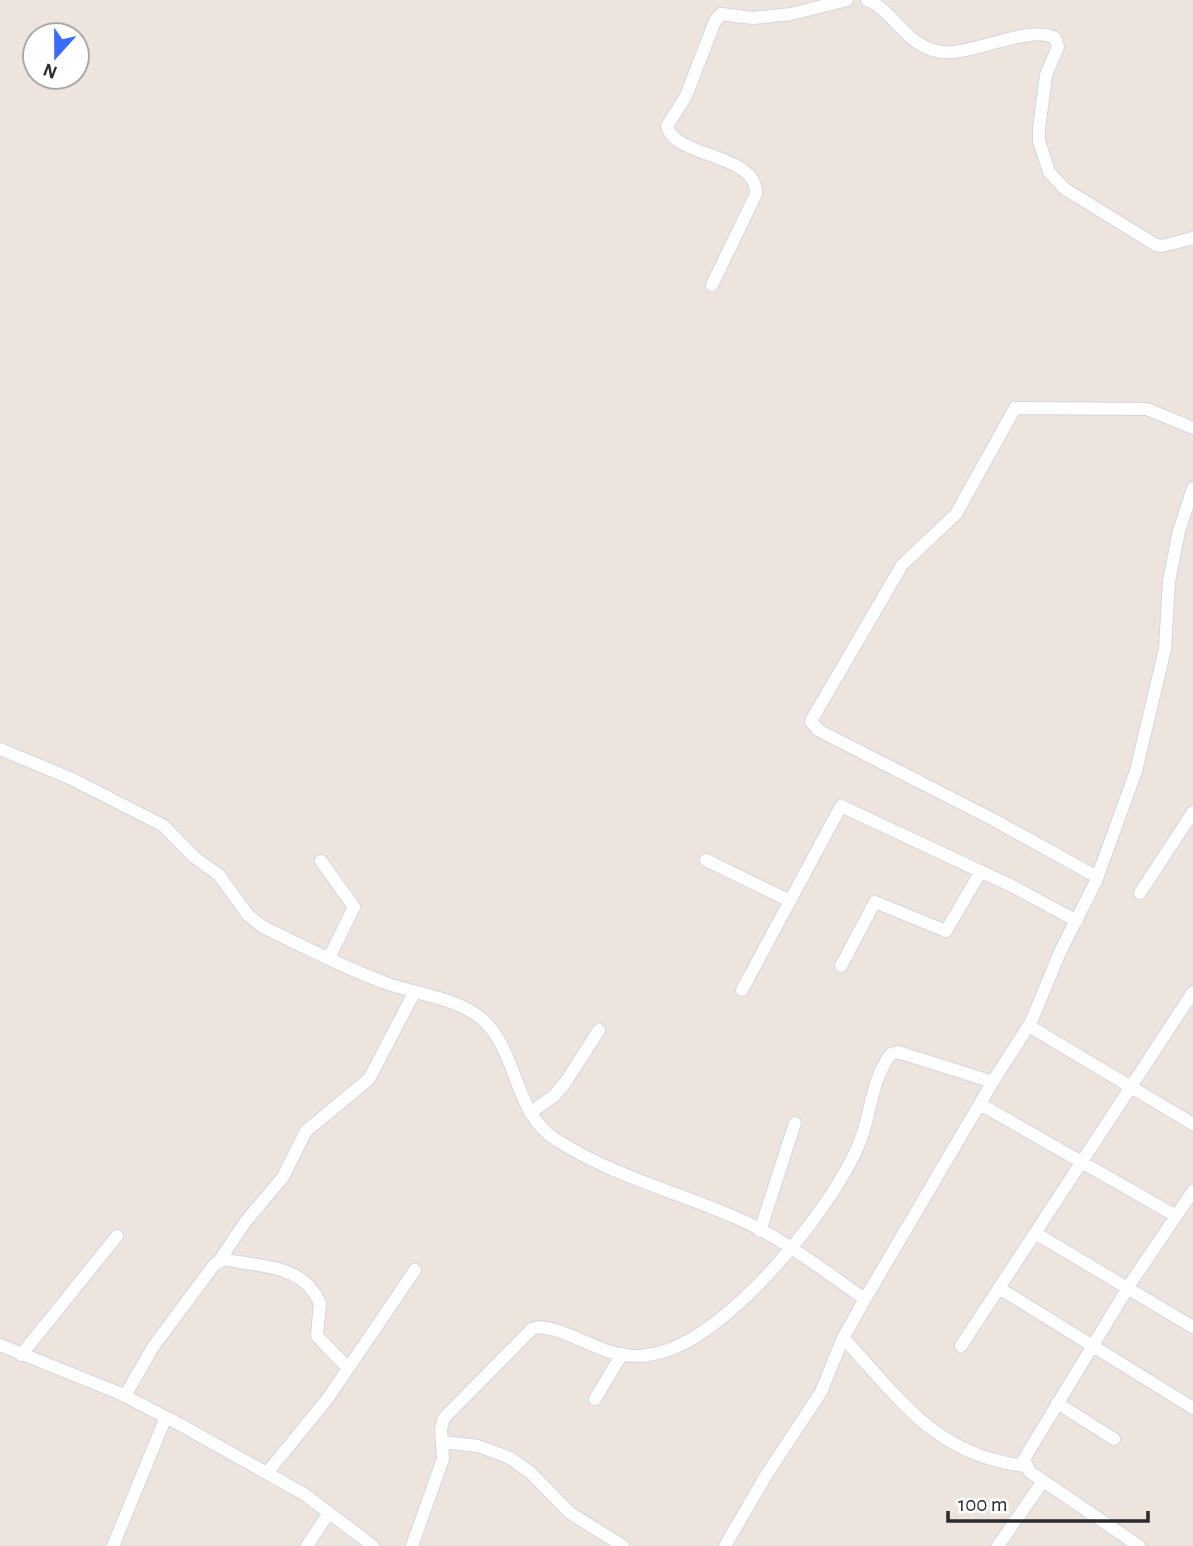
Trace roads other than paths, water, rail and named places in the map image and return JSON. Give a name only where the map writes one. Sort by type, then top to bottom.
[{"type":"street","points":[[712,285],[756,194],[757,185],[752,177],[726,161],[673,138],[667,126],[686,96],[715,20],[721,14],[753,18],[791,14],[847,0]]},
{"type":"street","points":[[867,0],[880,6],[903,32],[939,51],[969,49],[1039,34],[1055,38],[1058,47],[1046,75],[1039,129],[1039,141],[1049,172],[1065,189],[1156,245],[1193,238]]},
{"type":"street","points":[[1097,877],[983,814],[818,730],[811,721],[902,565],[956,514],[1015,408],[1147,409],[1193,428]]},
{"type":"street","points":[[725,1546],[765,1477],[821,1392],[843,1338],[864,1298],[1029,1026],[1097,877],[1136,771],[1165,649],[1169,581],[1179,531],[1193,488]]},
{"type":"street","points":[[0,749],[72,779],[164,826],[194,857],[219,875],[254,921],[329,958],[414,993],[467,1010],[481,1019],[507,1055],[530,1113],[542,1129],[573,1149],[648,1185],[741,1220],[790,1248],[864,1298]]},
{"type":"street","points":[[742,990],[841,806],[981,871],[1077,920]]},
{"type":"street","points":[[1140,893],[1193,812]]},
{"type":"street","points":[[706,860],[790,901]]},
{"type":"street","points":[[321,861],[354,907],[329,958]]},
{"type":"street","points":[[841,966],[875,902],[946,931],[981,871]]},
{"type":"street","points":[[961,1346],[1193,992]]},
{"type":"street","points":[[125,1396],[153,1347],[246,1221],[283,1177],[306,1131],[369,1079],[414,993]]},
{"type":"street","points":[[1029,1026],[1193,1124]]},
{"type":"street","points":[[530,1113],[556,1094],[599,1030]]},
{"type":"street","points":[[412,1546],[443,1459],[441,1429],[444,1418],[503,1356],[536,1326],[545,1326],[622,1354],[651,1356],[698,1336],[731,1309],[790,1248],[852,1159],[877,1084],[891,1054],[898,1052],[993,1082]]},
{"type":"street","points":[[980,1104],[1176,1216]]},
{"type":"street","points":[[760,1231],[795,1124]]},
{"type":"street","points":[[1026,1466],[1026,1454],[1128,1287],[1193,1191]]},
{"type":"street","points":[[1035,1233],[1193,1327]]},
{"type":"street","points":[[21,1355],[117,1236]]},
{"type":"street","points":[[219,1261],[295,1273],[320,1303],[317,1336],[347,1367]]},
{"type":"street","points":[[267,1473],[328,1398],[415,1270]]},
{"type":"street","points":[[999,1288],[1193,1408]]},
{"type":"street","points":[[843,1338],[937,1434],[974,1456],[1026,1466],[1043,1481],[1139,1546]]},
{"type":"street","points":[[0,1345],[125,1396],[166,1417],[304,1494],[373,1546]]},
{"type":"street","points":[[595,1399],[622,1354]]},
{"type":"street","points":[[1057,1403],[1114,1439]]},
{"type":"street","points":[[113,1546],[166,1417]]},
{"type":"street","points":[[443,1442],[478,1446],[510,1458],[531,1473],[570,1513],[623,1546]]},
{"type":"street","points":[[998,1546],[1043,1481]]},
{"type":"street","points":[[307,1546],[328,1514]]}]
